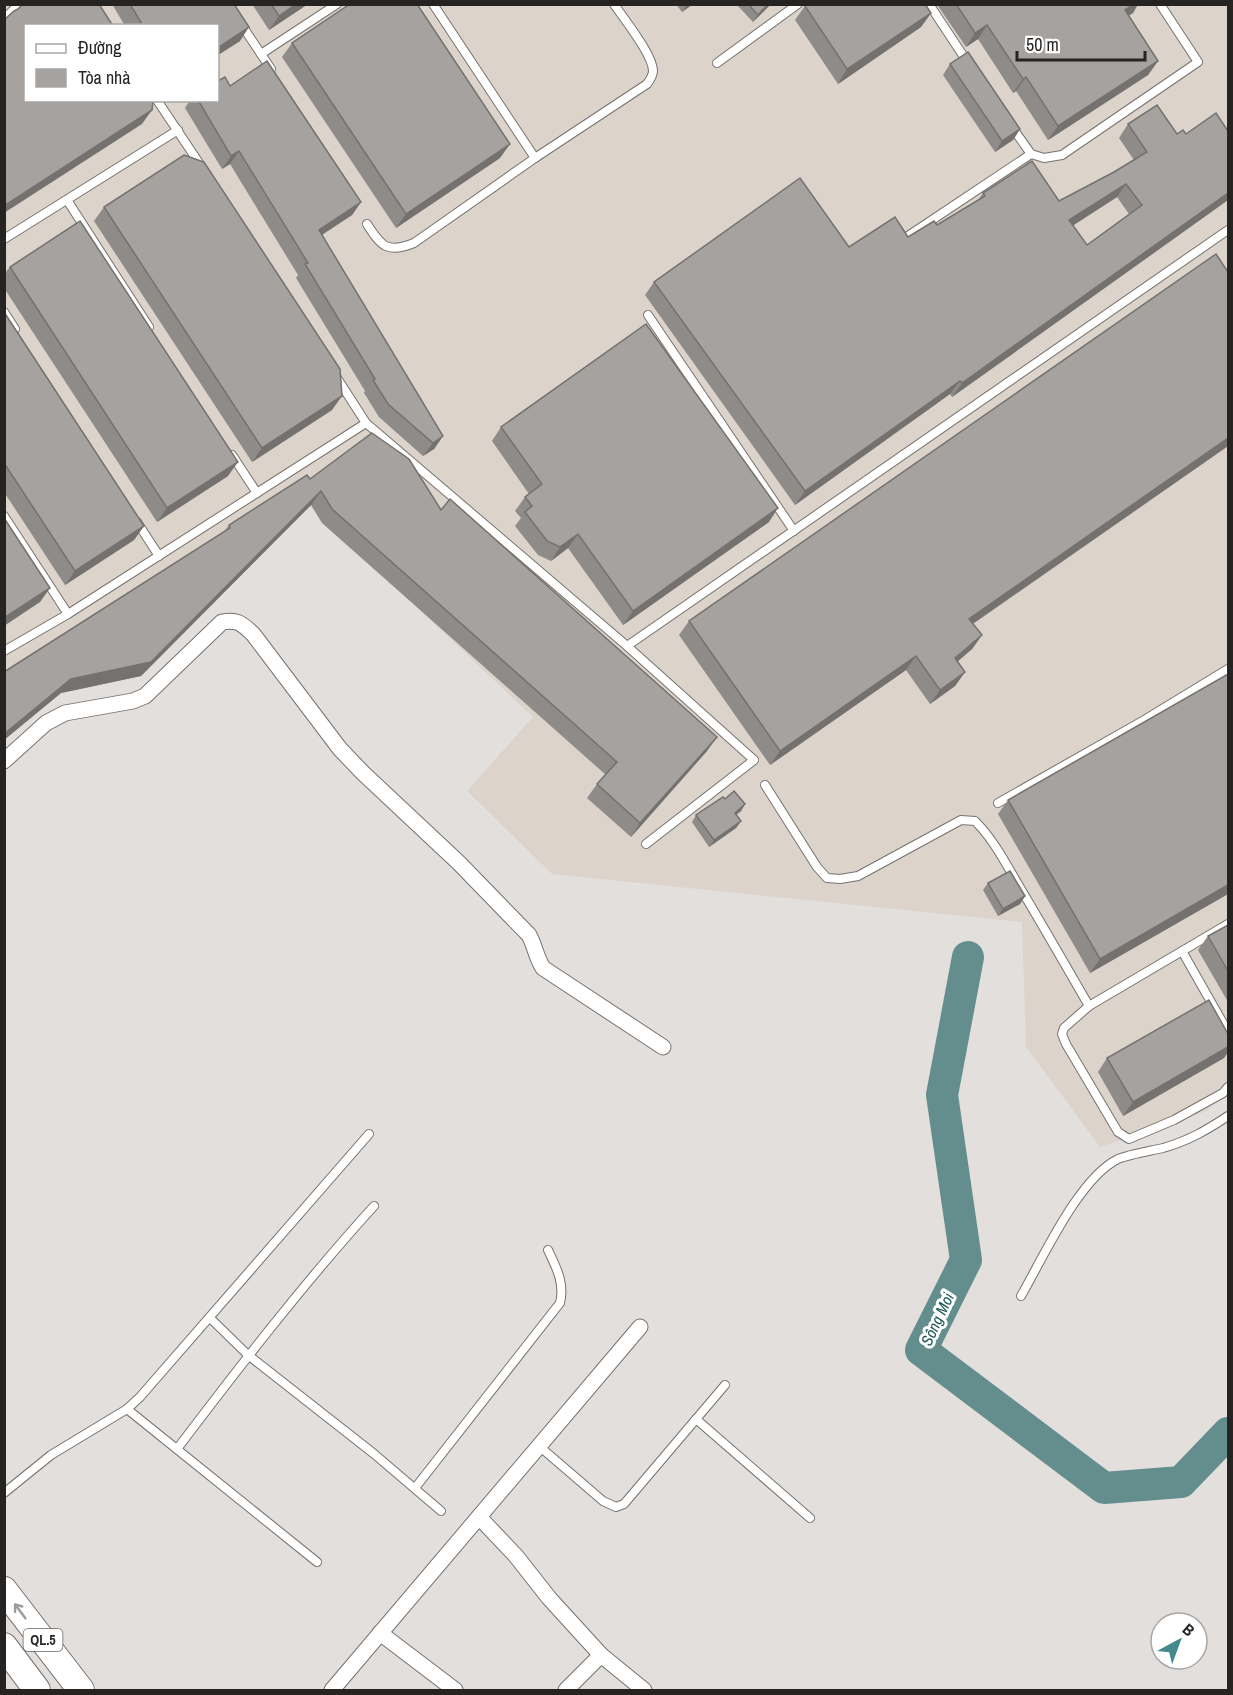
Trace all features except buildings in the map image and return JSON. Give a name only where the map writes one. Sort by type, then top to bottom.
[{"type":"highway","name":"QL.5","points":[[4,1590],[81,1690]]},
{"type":"highway","name":"QL.5","points":[[4,1646],[38,1690]]},
{"type":"street","points":[[4,761],[46,723],[65,713],[134,701],[145,696],[222,622],[232,620],[242,623],[253,634],[340,749],[459,862],[529,935],[543,968],[663,1047]]},
{"type":"street","points":[[332,1690],[640,1327]]},
{"type":"street","points":[[479,1517],[516,1556],[549,1598],[601,1655],[644,1690]]},
{"type":"street","points":[[380,1633],[454,1690]]},
{"type":"street","points":[[566,1690],[601,1655]]},
{"type":"lane","points":[[4,19],[19,4]]},
{"type":"lane","points":[[261,54],[337,4]]},
{"type":"lane","points":[[433,4],[535,158]]},
{"type":"lane","points":[[367,224],[378,242],[389,248],[401,249],[414,243],[535,158],[647,84],[653,72],[652,63],[615,4]]},
{"type":"lane","points":[[717,63],[798,4]]},
{"type":"lane","points":[[929,4],[973,70]]},
{"type":"lane","points":[[1005,117],[1031,154],[1044,158],[1062,155],[1198,62],[1160,4]]},
{"type":"lane","points":[[235,14],[274,74]]},
{"type":"lane","points":[[158,102],[203,169]]},
{"type":"lane","points":[[4,239],[178,130]]},
{"type":"lane","points":[[908,236],[1031,154]]},
{"type":"lane","points":[[67,200],[155,337]]},
{"type":"lane","points":[[627,646],[1228,230]]},
{"type":"lane","points":[[4,312],[17,331]]},
{"type":"lane","points":[[648,315],[794,531]]},
{"type":"lane","points":[[334,374],[366,423],[627,646],[754,760],[646,844]]},
{"type":"lane","points":[[4,651],[68,614],[366,423]]},
{"type":"lane","points":[[225,444],[256,493]]},
{"type":"lane","points":[[4,516],[68,614]]},
{"type":"lane","points":[[134,517],[159,556]]},
{"type":"lane","points":[[998,803],[1146,719],[1228,669]]},
{"type":"lane","points":[[765,785],[827,878],[840,879],[858,876],[962,820],[975,821],[998,850],[1089,1006]]},
{"type":"lane","points":[[1228,924],[1089,1006],[1064,1028],[1062,1034],[1118,1132],[1129,1139],[1173,1120],[1223,1093],[1228,1087]]},
{"type":"lane","points":[[1182,951],[1228,1032]]},
{"type":"lane","points":[[1021,1296],[1077,1198],[1104,1168],[1120,1158],[1187,1140],[1228,1116]]},
{"type":"lane","points":[[4,1493],[51,1455],[127,1409],[210,1318],[369,1134]]},
{"type":"lane","points":[[177,1449],[248,1355],[374,1206]]},
{"type":"lane","points":[[415,1488],[560,1303],[562,1295],[560,1276],[548,1250]]},
{"type":"lane","points":[[210,1318],[248,1355],[373,1453],[441,1511]]},
{"type":"lane","points":[[539,1446],[603,1501],[616,1507],[624,1504],[725,1385]]},
{"type":"lane","points":[[127,1409],[317,1562]]},
{"type":"lane","points":[[696,1419],[810,1518]]},
{"type":"shaded area","points":[[5,5],[1228,5],[1228,1087],[1207,1111],[1100,1147],[1026,1047],[1022,922],[552,874],[467,791],[533,717],[300,497],[5,675]]},
{"type":"waterway","name":"Sông Moi","points":[[968,957],[942,1095],[966,1260],[921,1350],[1104,1488],[1181,1482],[1228,1433]]}]
